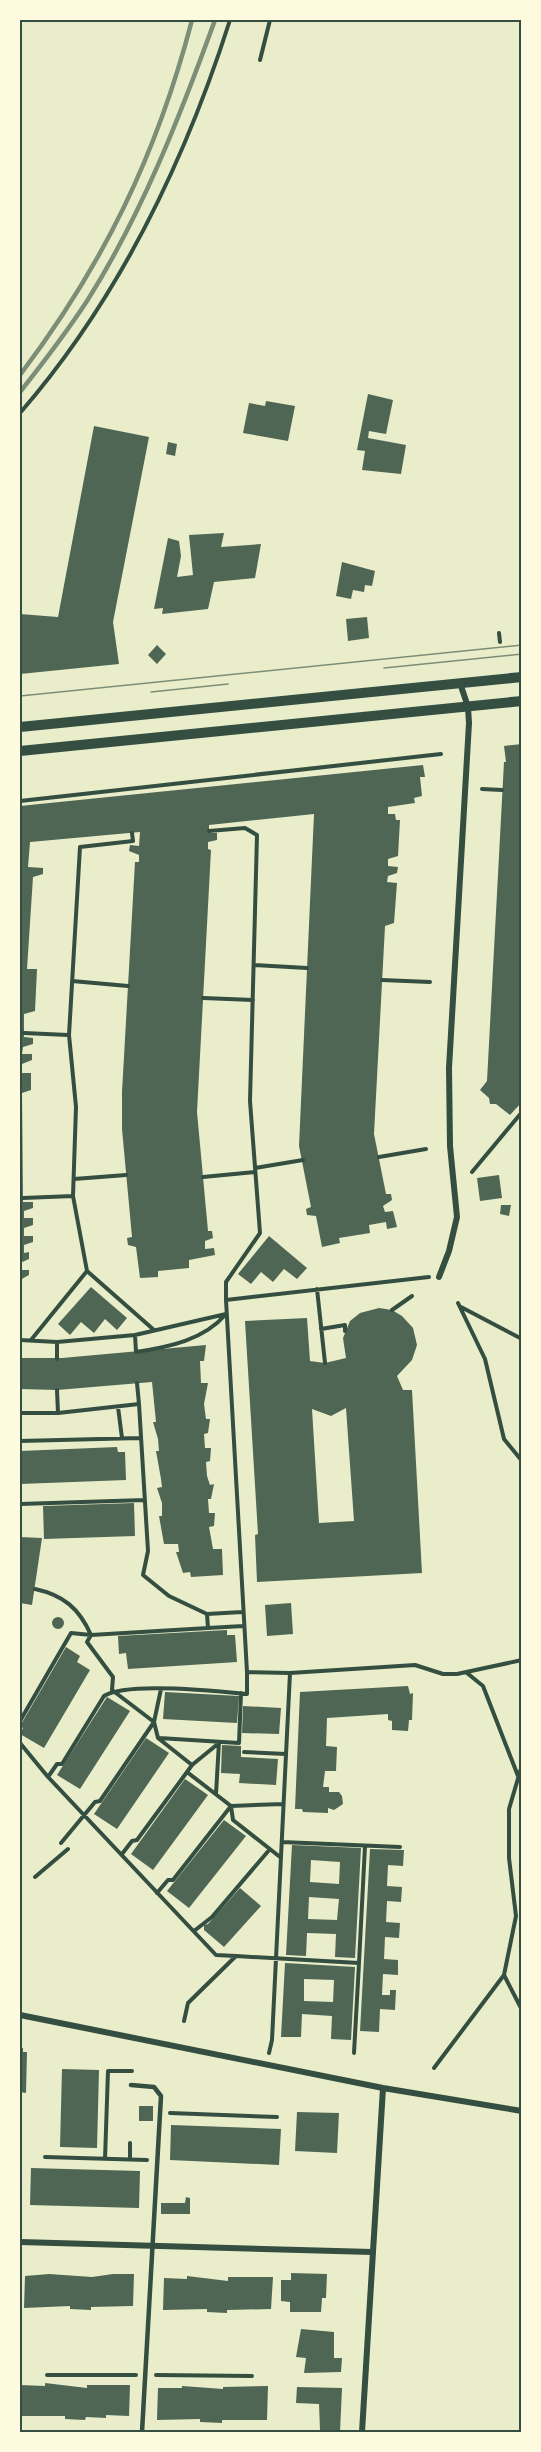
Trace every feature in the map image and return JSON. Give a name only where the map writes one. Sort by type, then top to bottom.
[{"type":"street","points":[[20,727],[522,677]]},
{"type":"street","points":[[439,1277],[449,1251],[456,1217],[450,1146],[449,1068],[468,707],[460,683]]},
{"type":"street","points":[[20,751],[522,701]]},
{"type":"street","points":[[20,2015],[383,2088],[522,2110]]},
{"type":"street","points":[[362,2433],[383,2088]]},
{"type":"street","points":[[20,2242],[372,2252]]},
{"type":"lane","points":[[131,2085],[158,2090],[161,2096],[142,2433]]},
{"type":"path","points":[[20,413],[48,381],[128,259],[183,148],[230,20]]},
{"type":"path","points":[[260,60],[270,20]]},
{"type":"path","points":[[499,633],[500,642]]},
{"type":"path","points":[[20,801],[441,754]]},
{"type":"path","points":[[128,789],[128,795]]},
{"type":"path","points":[[482,789],[502,790]]},
{"type":"path","points":[[48,1777],[57,1764],[62,1764],[104,1696],[112,1690],[161,1689],[247,1694],[226,1282],[260,1233],[250,1101],[257,835],[245,828],[209,831]]},
{"type":"path","points":[[132,833],[133,841],[80,847],[69,1035],[76,1107],[73,1196],[87,1271],[154,1330]]},
{"type":"path","points":[[254,965],[307,968]]},
{"type":"path","points":[[382,980],[430,982]]},
{"type":"path","points":[[72,981],[128,986]]},
{"type":"path","points":[[203,998],[253,1000]]},
{"type":"path","points":[[24,1033],[69,1035]]},
{"type":"path","points":[[472,1172],[522,1112]]},
{"type":"path","points":[[379,1157],[426,1149]]},
{"type":"path","points":[[203,1177],[255,1170],[303,1160]]},
{"type":"path","points":[[74,1179],[126,1175]]},
{"type":"path","points":[[23,1198],[73,1196]]},
{"type":"path","points":[[30,1340],[87,1271]]},
{"type":"path","points":[[226,1300],[439,1277]]},
{"type":"path","points":[[317,1289],[325,1363]]},
{"type":"path","points":[[392,1310],[412,1296]]},
{"type":"path","points":[[522,1339],[459,1305],[485,1359],[504,1439],[522,1461]]},
{"type":"path","points":[[20,1340],[57,1342],[135,1335],[226,1314]]},
{"type":"path","points":[[135,1335],[136,1352],[167,1347],[213,1328],[226,1314]]},
{"type":"path","points":[[321,1329],[345,1325],[345,1331]]},
{"type":"path","points":[[57,1342],[57,1359]]},
{"type":"path","points":[[137,1383],[148,1551],[142,1575],[169,1596],[207,1614],[242,1612]]},
{"type":"path","points":[[57,1390],[58,1413]]},
{"type":"path","points":[[20,1413],[58,1413],[139,1404]]},
{"type":"path","points":[[118,1407],[122,1438]]},
{"type":"path","points":[[20,1441],[140,1438]]},
{"type":"path","points":[[20,1504],[145,1500]]},
{"type":"path","points":[[35,1589],[57,1593],[84,1618],[91,1635]]},
{"type":"path","points":[[207,1614],[208,1628]]},
{"type":"path","points":[[20,1721],[71,1633],[91,1635],[243,1626]]},
{"type":"path","points":[[91,1635],[87,1642],[98,1661],[112,1677],[112,1690]]},
{"type":"path","points":[[247,1672],[290,1673],[415,1665],[443,1674],[467,1673],[522,1660]]},
{"type":"path","points":[[272,2040],[290,1673]]},
{"type":"path","points":[[467,1673],[483,1686],[518,1777]]},
{"type":"path","points":[[62,1843],[94,1802],[100,1801],[154,1722],[161,1689]]},
{"type":"path","points":[[112,1690],[154,1722],[158,1738],[192,1765]]},
{"type":"path","points":[[158,1738],[239,1743],[241,1694]]},
{"type":"path","points":[[122,1854],[132,1841],[137,1840],[192,1765],[219,1742]]},
{"type":"path","points":[[216,1794],[219,1742]]},
{"type":"path","points":[[20,1743],[48,1777],[216,1955],[359,1963]]},
{"type":"path","points":[[244,1752],[286,1755]]},
{"type":"path","points":[[434,2068],[504,1975],[516,1916],[509,1858],[509,1809],[522,1765]]},
{"type":"path","points":[[187,1772],[231,1806],[284,1804]]},
{"type":"path","points":[[231,1806],[233,1820],[281,1857]]},
{"type":"path","points":[[157,1893],[168,1880],[173,1880],[231,1806]]},
{"type":"path","points":[[282,1842],[400,1847]]},
{"type":"path","points":[[354,2052],[365,1846]]},
{"type":"path","points":[[35,1877],[68,1849]]},
{"type":"path","points":[[194,1931],[212,1917],[270,1849]]},
{"type":"path","points":[[184,2021],[188,2003],[236,1956]]},
{"type":"path","points":[[504,1975],[522,2010]]},
{"type":"path","points":[[105,2159],[108,2071],[132,2071]]},
{"type":"path","points":[[160,2112],[277,2117]]},
{"type":"path","points":[[130,2143],[130,2159]]},
{"type":"path","points":[[45,2157],[157,2160]]},
{"type":"building","points":[[368,394],[393,400],[386,434],[369,431],[368,438],[406,445],[401,474],[362,470],[365,451],[357,450]]},
{"type":"building","points":[[266,401],[295,406],[288,441],[243,433],[249,403],[265,406]]},
{"type":"building","points":[[94,426],[149,437],[113,622],[119,664],[20,674],[20,614],[58,617]]},
{"type":"building","points":[[168,442],[177,444],[175,456],[166,454]]},
{"type":"building","points":[[224,533],[221,547],[261,544],[255,578],[214,582],[208,609],[162,614],[163,608],[154,609],[168,538],[179,541],[181,556],[177,577],[193,575],[189,535]]},
{"type":"building","points":[[342,562],[375,571],[372,586],[365,585],[364,592],[353,590],[351,599],[336,596]]},
{"type":"building","points":[[367,617],[369,638],[348,641],[346,619]]},
{"type":"building","points":[[157,645],[166,654],[157,664],[148,655]]},
{"type":"building","points":[[522,744],[522,1102],[510,1115],[496,1104],[490,1104],[489,1098],[480,1090],[487,1081],[504,762],[506,762],[504,746]]},
{"type":"building","points":[[423,765],[425,777],[420,777],[422,796],[414,798],[415,803],[388,807],[388,814],[395,814],[396,820],[400,820],[398,856],[388,859],[388,866],[398,867],[397,873],[388,876],[387,882],[397,883],[394,923],[385,926],[374,1134],[386,1194],[391,1194],[392,1200],[383,1206],[385,1212],[393,1211],[397,1227],[387,1229],[386,1222],[369,1225],[370,1233],[339,1238],[340,1243],[322,1247],[316,1216],[307,1215],[306,1209],[311,1207],[299,1146],[314,814],[209,825],[209,833],[217,833],[217,840],[208,842],[208,849],[211,850],[197,1112],[208,1231],[212,1231],[213,1238],[205,1241],[205,1249],[214,1248],[215,1255],[189,1260],[189,1268],[158,1271],[158,1277],[140,1278],[136,1247],[128,1245],[127,1238],[132,1237],[122,1129],[135,862],[139,862],[139,855],[129,851],[130,845],[139,846],[140,832],[30,842],[28,867],[43,868],[43,874],[33,877],[27,969],[37,969],[35,1011],[24,1014],[24,1037],[33,1038],[33,1044],[23,1047],[22,1054],[32,1054],[32,1060],[22,1064],[22,1073],[31,1073],[31,1090],[22,1093],[23,1202],[33,1202],[33,1208],[24,1211],[24,1218],[33,1218],[33,1225],[24,1228],[24,1236],[33,1236],[33,1242],[24,1245],[24,1253],[29,1252],[29,1259],[20,1263],[20,806]]},
{"type":"building","points":[[499,1175],[502,1198],[480,1201],[477,1178]]},
{"type":"building","points":[[501,1205],[511,1205],[509,1216],[500,1214]]},
{"type":"building","points":[[269,1236],[307,1268],[297,1279],[284,1269],[273,1282],[261,1272],[251,1284],[238,1274]]},
{"type":"building","points":[[20,1270],[29,1270],[29,1275],[20,1280]]},
{"type":"building","points":[[91,1287],[127,1318],[117,1330],[105,1319],[94,1333],[81,1322],[70,1335],[58,1324]]},
{"type":"building","points":[[379,1308],[392,1310],[402,1316],[413,1328],[417,1345],[412,1360],[397,1376],[403,1390],[412,1390],[422,1573],[257,1582],[255,1535],[258,1534],[245,1321],[307,1318],[310,1361],[325,1363],[346,1358],[343,1338],[350,1321],[360,1313]],"holes":[[[346,1408],[354,1521],[319,1523],[312,1409],[331,1416]]]},
{"type":"building","points":[[206,1345],[204,1361],[200,1361],[201,1383],[208,1383],[204,1404],[206,1419],[210,1419],[208,1433],[204,1434],[205,1448],[211,1448],[210,1461],[206,1462],[207,1476],[210,1485],[214,1484],[211,1499],[208,1499],[209,1513],[215,1513],[214,1526],[209,1527],[213,1549],[222,1549],[223,1575],[191,1577],[190,1572],[183,1573],[176,1552],[179,1552],[178,1544],[164,1544],[159,1516],[162,1516],[162,1503],[157,1488],[162,1487],[156,1451],[159,1451],[158,1439],[153,1422],[156,1422],[152,1382],[57,1390],[20,1389],[20,1358],[62,1358]]},
{"type":"building","points":[[117,1447],[118,1452],[125,1452],[126,1480],[20,1484],[20,1451]]},
{"type":"building","points":[[134,1503],[135,1536],[44,1539],[43,1506]]},
{"type":"building","points":[[20,1537],[42,1538],[32,1605],[20,1603]]},
{"type":"building","points":[[291,1603],[293,1634],[267,1636],[265,1605]]},
{"type":"building","points":[[60,1617],[64,1623],[60,1629],[56,1629],[52,1621]]},
{"type":"building","points":[[227,1630],[227,1635],[235,1635],[237,1662],[128,1669],[126,1653],[119,1654],[118,1636]]},
{"type":"building","points":[[66,1647],[80,1656],[77,1662],[90,1670],[44,1748],[20,1734],[23,1728],[20,1726]]},
{"type":"building","points":[[408,1686],[410,1694],[413,1693],[412,1720],[409,1720],[408,1731],[392,1730],[392,1721],[388,1720],[388,1714],[327,1718],[326,1746],[337,1747],[336,1771],[325,1771],[323,1787],[329,1787],[329,1792],[339,1792],[343,1804],[334,1810],[328,1808],[328,1813],[303,1812],[302,1809],[295,1809],[300,1692]]},
{"type":"building","points":[[165,1692],[239,1696],[237,1723],[163,1719]]},
{"type":"building","points":[[107,1697],[130,1711],[80,1789],[57,1775]]},
{"type":"building","points":[[243,1706],[281,1708],[279,1734],[242,1733]]},
{"type":"building","points":[[146,1738],[169,1753],[117,1829],[94,1814]]},
{"type":"building","points":[[222,1745],[241,1746],[241,1757],[278,1759],[276,1785],[239,1783],[240,1774],[221,1773]]},
{"type":"building","points":[[185,1779],[208,1795],[153,1870],[131,1854]]},
{"type":"building","points":[[224,1820],[246,1836],[189,1908],[167,1891]]},
{"type":"building","points":[[292,1845],[361,1848],[355,1958],[335,1957],[336,1934],[307,1933],[306,1956],[286,1955]],"holes":[[[311,1860],[340,1862],[339,1884],[310,1882]],[[309,1897],[339,1899],[337,1920],[308,1919]]]},
{"type":"building","points":[[370,1849],[404,1850],[403,1866],[388,1865],[387,1886],[402,1887],[401,1902],[387,1901],[386,1922],[400,1923],[399,1938],[385,1937],[384,1959],[398,1960],[398,1975],[383,1974],[382,1995],[390,1995],[390,1990],[396,1990],[395,2010],[380,2009],[379,2032],[360,2031]]},
{"type":"building","points":[[240,1888],[261,1906],[224,1947],[204,1930],[204,1925],[208,1924]]},
{"type":"building","points":[[285,1963],[355,1967],[351,2040],[331,2039],[332,2016],[302,2014],[301,2037],[281,2037]],"holes":[[[304,1979],[334,1980],[333,2002],[304,2001]]]},
{"type":"building","points":[[20,2048],[23,2048],[23,2052],[27,2052],[26,2093],[20,2092]]},
{"type":"building","points":[[62,2069],[99,2070],[97,2148],[60,2147]]},
{"type":"building","points":[[139,2106],[153,2106],[153,2121],[139,2121]]},
{"type":"building","points":[[297,2112],[339,2113],[337,2153],[295,2151]]},
{"type":"building","points":[[171,2125],[281,2129],[279,2165],[170,2160]]},
{"type":"building","points":[[31,2168],[140,2171],[139,2208],[30,2205]]},
{"type":"building","points":[[186,2197],[190,2198],[190,2214],[161,2214],[161,2203],[185,2203]]},
{"type":"building","points":[[291,2273],[327,2274],[326,2298],[322,2298],[321,2312],[290,2312],[290,2302],[281,2301],[281,2280],[291,2280]]},
{"type":"building","points":[[49,2274],[92,2277],[134,2274],[133,2306],[91,2307],[91,2310],[70,2309],[70,2306],[24,2308],[25,2276]]},
{"type":"building","points":[[187,2276],[228,2281],[228,2277],[273,2277],[271,2309],[227,2310],[227,2313],[207,2312],[207,2309],[163,2310],[164,2278],[187,2279]]},
{"type":"building","points":[[301,2329],[334,2332],[334,2358],[342,2358],[341,2372],[304,2373],[306,2358],[296,2357]]},
{"type":"building","points":[[45,2383],[87,2388],[87,2385],[130,2385],[129,2416],[106,2415],[106,2418],[86,2417],[85,2420],[65,2419],[65,2416],[20,2416],[20,2385],[45,2386]]},
{"type":"building","points":[[182,2386],[223,2389],[223,2387],[268,2386],[267,2420],[222,2420],[222,2423],[200,2422],[200,2419],[157,2420],[158,2388],[182,2388]]},
{"type":"building","points":[[297,2387],[342,2388],[340,2432],[320,2430],[319,2404],[296,2403]]},
{"type":"tram line","points":[[20,696],[522,645]]},
{"type":"tram line","points":[[384,668],[522,654]]},
{"type":"tram line","points":[[151,692],[228,684]]},
{"type":"railway","points":[[20,375],[77,292],[124,206],[162,116],[192,20]]},
{"type":"railway","points":[[20,392],[87,301],[125,234],[174,128],[215,20]]}]
